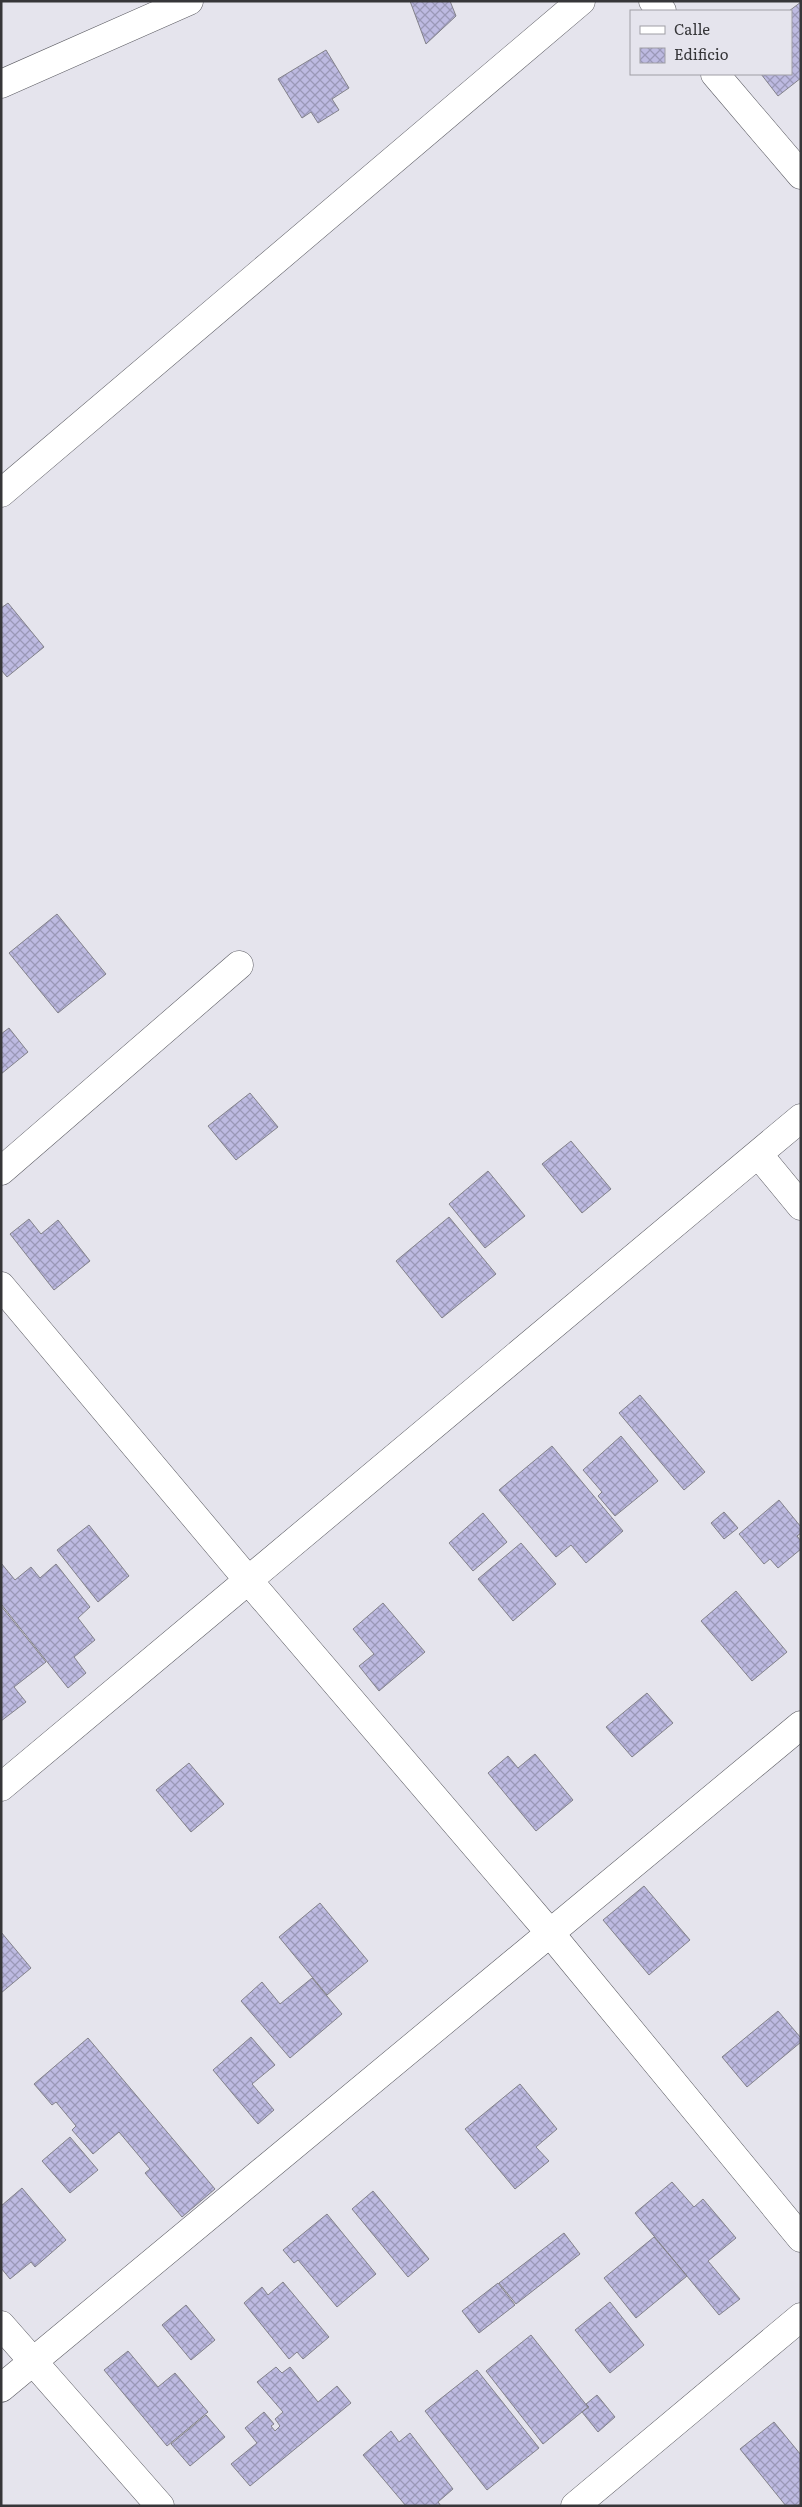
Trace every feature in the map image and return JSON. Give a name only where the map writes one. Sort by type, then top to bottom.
[{"type":"street","points":[[1,84],[189,1]]},
{"type":"street","points":[[1,494],[582,1]]},
{"type":"street","points":[[716,75],[801,175]]},
{"type":"street","points":[[1,1171],[239,966]]},
{"type":"street","points":[[1,1787],[801,1118]]},
{"type":"street","points":[[758,1154],[801,1206]]},
{"type":"street","points":[[1,1286],[248,1580],[550,1933],[801,2238]]},
{"type":"street","points":[[1,2388],[801,1725]]},
{"type":"street","points":[[575,2506],[801,2317]]},
{"type":"street","points":[[1,2325],[160,2506]]},
{"type":"building","points":[[410,1],[450,1],[456,16],[426,44]]},
{"type":"building","points":[[801,2],[801,78],[778,96],[762,75],[792,75],[792,10],[790,10]]},
{"type":"building","points":[[326,50],[349,88],[332,99],[339,110],[318,123],[311,112],[302,118],[278,79]]},
{"type":"building","points":[[8,603],[44,647],[7,677],[1,670],[1,608]]},
{"type":"building","points":[[57,914],[106,974],[58,1013],[9,953]]},
{"type":"building","points":[[9,1028],[28,1052],[1,1074],[1,1034]]},
{"type":"building","points":[[250,1093],[278,1127],[236,1160],[208,1126]]},
{"type":"building","points":[[571,1141],[611,1189],[582,1213],[542,1164]]},
{"type":"building","points":[[488,1171],[525,1216],[485,1248],[449,1204]]},
{"type":"building","points":[[449,1217],[496,1274],[442,1318],[396,1261]]},
{"type":"building","points":[[29,1219],[41,1234],[58,1220],[90,1261],[54,1290],[10,1234]]},
{"type":"building","points":[[640,1395],[705,1472],[684,1490],[619,1413]]},
{"type":"building","points":[[621,1436],[658,1481],[615,1516],[598,1496],[602,1492],[583,1470]]},
{"type":"building","points":[[552,1446],[623,1531],[586,1563],[571,1545],[556,1557],[499,1490]]},
{"type":"building","points":[[779,1500],[801,1527],[801,1533],[797,1536],[801,1541],[801,1549],[778,1568],[770,1559],[764,1564],[739,1534]]},
{"type":"building","points":[[724,1512],[738,1528],[724,1539],[711,1523]]},
{"type":"building","points":[[483,1513],[507,1542],[473,1571],[449,1543]]},
{"type":"building","points":[[89,1525],[129,1576],[98,1602],[57,1550]]},
{"type":"building","points":[[521,1543],[556,1584],[513,1621],[478,1579]]},
{"type":"building","points":[[1,1563],[15,1580],[31,1567],[40,1578],[56,1564],[90,1607],[78,1618],[95,1640],[74,1657],[86,1673],[68,1688],[1,1604]]},
{"type":"building","points":[[736,1591],[787,1652],[752,1681],[701,1621]]},
{"type":"building","points":[[383,1603],[425,1652],[379,1691],[359,1666],[374,1654],[353,1629]]},
{"type":"building","points":[[1,1606],[46,1662],[14,1687],[26,1702],[1,1721]]},
{"type":"building","points":[[647,1693],[673,1723],[632,1757],[606,1727]]},
{"type":"building","points":[[535,1754],[573,1800],[536,1831],[488,1773],[508,1756],[518,1768]]},
{"type":"building","points":[[189,1763],[224,1804],[191,1832],[156,1790]]},
{"type":"building","points":[[644,1886],[690,1940],[649,1975],[603,1920]]},
{"type":"building","points":[[320,1903],[368,1961],[327,1995],[279,1937]]},
{"type":"building","points":[[1,1932],[31,1968],[1,1993]]},
{"type":"building","points":[[312,1978],[342,2014],[290,2058],[241,2001],[262,1982],[280,2004]]},
{"type":"building","points":[[778,2011],[801,2038],[801,2042],[747,2087],[722,2057]]},
{"type":"building","points":[[251,2037],[275,2065],[252,2084],[274,2110],[258,2124],[213,2070]]},
{"type":"building","points":[[88,2038],[215,2189],[182,2217],[145,2173],[150,2169],[119,2132],[93,2154],[72,2130],[76,2126],[56,2102],[52,2105],[34,2084]]},
{"type":"building","points":[[520,2084],[557,2129],[536,2147],[549,2161],[515,2189],[465,2129]]},
{"type":"building","points":[[70,2137],[98,2170],[70,2193],[42,2161]]},
{"type":"building","points":[[672,2182],[694,2207],[703,2199],[736,2238],[708,2261],[740,2299],[719,2315],[635,2213]]},
{"type":"building","points":[[22,2188],[66,2240],[35,2267],[31,2262],[10,2279],[1,2268],[1,2206]]},
{"type":"building","points":[[373,2191],[429,2259],[408,2277],[352,2209]]},
{"type":"building","points":[[327,2214],[376,2274],[337,2307],[298,2260],[294,2263],[283,2250]]},
{"type":"building","points":[[564,2233],[580,2254],[516,2304],[499,2283]]},
{"type":"building","points":[[654,2237],[687,2276],[636,2318],[604,2278]]},
{"type":"building","points":[[283,2282],[329,2337],[303,2359],[297,2352],[289,2359],[244,2303],[262,2287],[268,2295]]},
{"type":"building","points":[[498,2283],[515,2305],[479,2333],[462,2311]]},
{"type":"building","points":[[610,2302],[644,2345],[610,2373],[575,2330]]},
{"type":"building","points":[[186,2305],[215,2340],[191,2360],[162,2325]]},
{"type":"building","points":[[531,2335],[588,2407],[543,2444],[486,2371]]},
{"type":"building","points":[[128,2351],[158,2387],[175,2373],[208,2412],[167,2446],[104,2370]]},
{"type":"building","points":[[276,2367],[282,2373],[290,2367],[318,2402],[337,2386],[351,2403],[250,2486],[231,2464],[257,2443],[245,2428],[264,2412],[274,2424],[271,2426],[275,2431],[280,2426],[275,2419],[283,2412],[257,2382]]},
{"type":"building","points":[[477,2370],[539,2448],[487,2490],[425,2411]]},
{"type":"building","points":[[597,2395],[615,2417],[598,2432],[582,2412],[589,2407],[586,2404]]},
{"type":"building","points":[[206,2415],[225,2437],[190,2466],[171,2444]]},
{"type":"building","points":[[774,2422],[801,2455],[801,2503],[797,2506],[786,2506],[740,2449]]},
{"type":"building","points":[[391,2431],[399,2442],[410,2433],[453,2489],[438,2502],[441,2506],[406,2506],[363,2455]]}]
